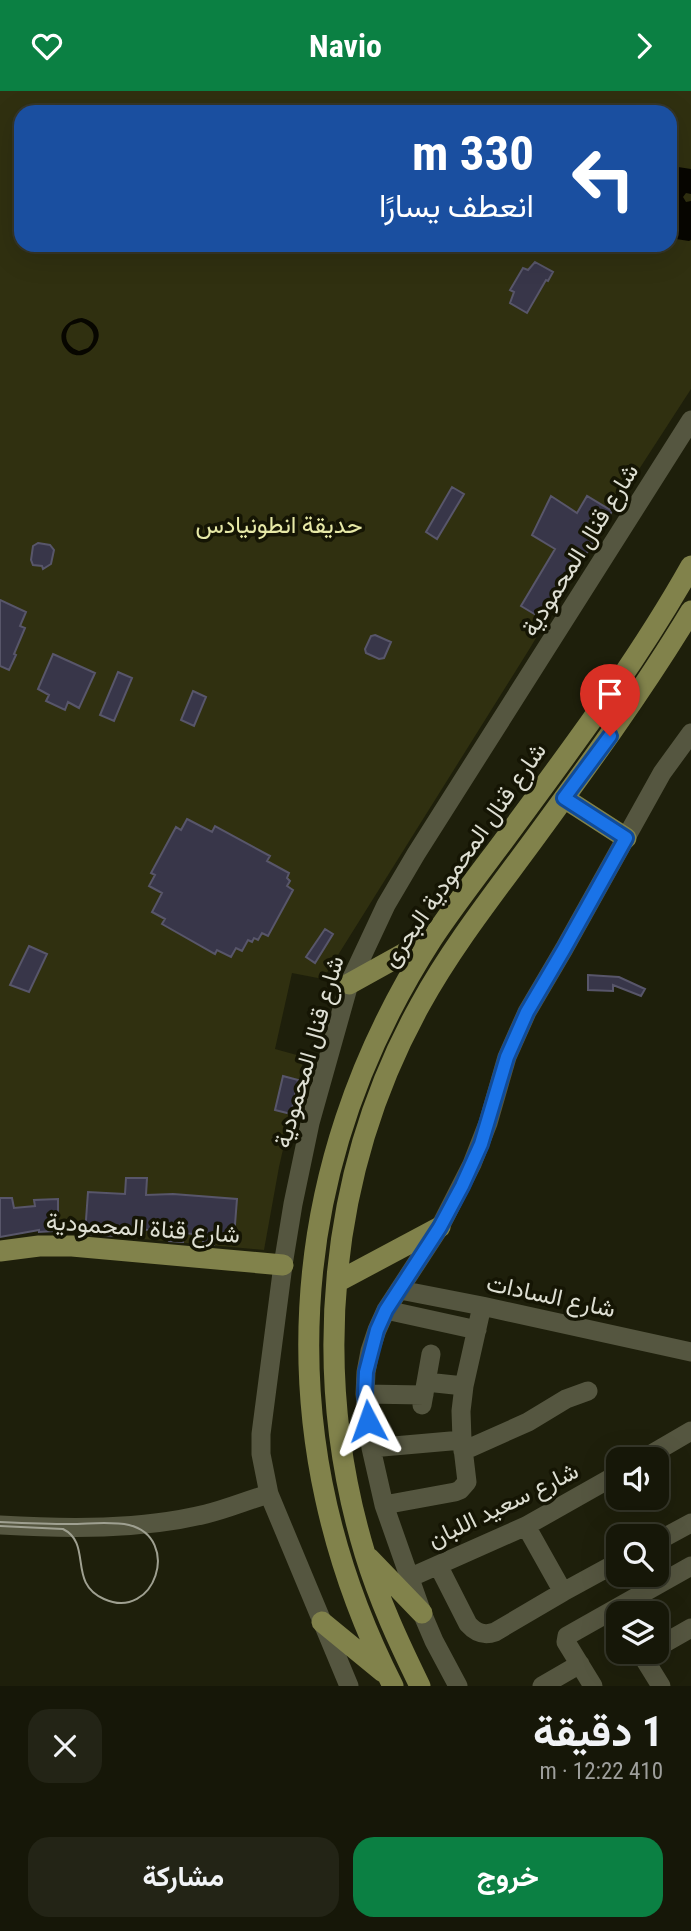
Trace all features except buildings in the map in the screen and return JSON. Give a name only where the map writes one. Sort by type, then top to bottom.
[{"type":"main road","name":"شارع قنال المحمودية البحرى","points":[[390,1681],[363,1623],[343,1570],[325,1503],[310,1400],[308,1366],[313,1262],[333,1160],[350,1105],[381,1031],[415,967],[612,692],[691,566]]},
{"type":"main road","name":"شارع قنال المحمودية البحرى","points":[[420,1686],[390,1623],[365,1554],[349,1493],[338,1427],[334,1361],[337,1282],[343,1229],[356,1164],[377,1099],[421,1003],[465,934],[632,703],[691,611]]},
{"type":"main road","points":[[564,798],[626,838]]},
{"type":"main road","points":[[349,984],[434,937]]},
{"type":"main road","points":[[337,1282],[440,1227]]},
{"type":"main road","name":"شارع قناة المحمودية","points":[[0,1251],[39,1246],[72,1246],[283,1265]]},
{"type":"main road","points":[[365,1554],[422,1613]]},
{"type":"main road","points":[[321,1622],[390,1681]]},
{"type":"street","name":"شارع قنال المحمودية","points":[[344,1684],[269,1494],[261,1454],[261,1434],[283,1265],[310,1122],[349,984],[401,879],[691,420]]},
{"type":"street","points":[[458,1686],[422,1613],[384,1505],[371,1448],[365,1394],[370,1350],[386,1310],[440,1227],[462,1186],[481,1144],[507,1057],[527,1012],[662,773],[691,733]]},
{"type":"street","name":"شارع السادات","points":[[400,1290],[691,1352]]},
{"type":"street","points":[[384,1505],[455,1492],[464,1487],[467,1477],[462,1446],[461,1411],[482,1306]]},
{"type":"street","points":[[386,1310],[477,1330]]},
{"type":"street","points":[[424,1394],[430,1354]]},
{"type":"street","points":[[365,1394],[424,1394],[464,1386]]},
{"type":"street","points":[[371,1448],[462,1446],[528,1422],[566,1399],[588,1391]]},
{"type":"street","points":[[664,1447],[691,1431]]},
{"type":"street","name":"شارع سعيد اللبان","points":[[409,1578],[526,1525],[606,1481]]},
{"type":"street","points":[[0,1525],[60,1527],[142,1524],[206,1514],[269,1494]]},
{"type":"street","points":[[669,1535],[691,1523]]},
{"type":"street","points":[[526,1525],[563,1592]]},
{"type":"street","points":[[438,1565],[468,1624],[480,1634],[495,1632],[606,1569]]},
{"type":"street","points":[[634,1601],[691,1566]]},
{"type":"street","points":[[593,1686],[566,1639],[569,1633],[606,1616]]},
{"type":"street","points":[[669,1640],[691,1628]]},
{"type":"street","points":[[542,1686],[580,1664]]},
{"type":"street","points":[[652,1664],[661,1686]]},
{"type":"green space","name":"حديقة انطونيادس","points":[[0,91],[691,91],[691,389],[612,511],[530,648],[323,979],[292,973],[275,1049],[304,1057],[279,1167],[264,1250],[39,1230],[0,1237]]},
{"type":"shaded area","points":[[677,166],[691,169],[691,194],[686,193],[683,197],[686,202],[691,201],[689,241],[677,239]]},
{"type":"shaded area","points":[[82,318],[93,323],[98,331],[94,347],[88,353],[80,355],[72,354],[64,346],[61,336],[65,327]],"holes":[[[81,322],[92,329],[94,336],[88,348],[79,351],[68,344],[66,337],[71,325]]]},
{"type":"tram line","points":[[0,1522],[129,1525],[145,1533],[155,1545],[158,1560],[156,1575],[148,1589],[137,1599],[122,1603],[104,1599],[86,1583],[77,1544],[63,1529],[0,1526]]},
{"type":"route","points":[[368,1421],[366,1372],[377,1330],[386,1310],[440,1227],[462,1186],[481,1144],[507,1057],[527,1012],[626,838],[564,798],[610,736]]}]
